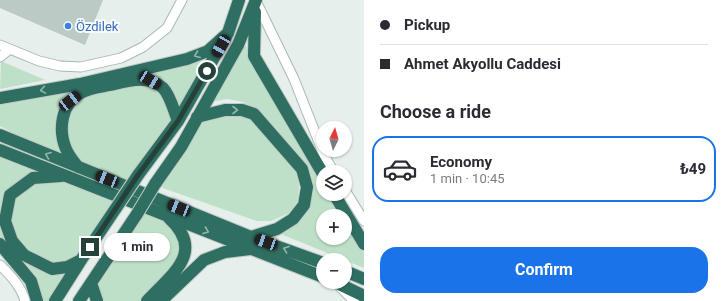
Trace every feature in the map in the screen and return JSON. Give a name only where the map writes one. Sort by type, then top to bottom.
[{"type":"highway","points":[[55,301],[138,175],[178,121],[228,34],[239,0]]},
{"type":"highway","points":[[79,301],[137,214],[155,184],[181,147],[238,45],[256,1]]},
{"type":"highway","points":[[256,1],[254,56],[318,165]]},
{"type":"highway","points":[[0,98],[80,84],[187,59],[208,51],[228,34]]},
{"type":"highway","points":[[78,167],[66,150],[62,132],[63,116],[70,101],[81,92],[135,79],[150,80],[163,88],[171,102],[178,121]]},
{"type":"highway","points":[[161,301],[204,260],[251,243],[277,229],[293,219],[304,205],[307,187],[302,169],[254,114],[242,110],[225,110],[197,118]]},
{"type":"highway","points":[[0,135],[78,167],[251,243],[316,274]]},
{"type":"highway","points":[[0,150],[166,216],[251,243],[316,261]]},
{"type":"highway","points":[[64,175],[33,178],[10,195],[4,222],[12,241],[24,255],[52,269],[66,267],[81,260]]},
{"type":"highway","points":[[338,201],[364,244]]},
{"type":"highway","points":[[147,301],[180,266],[186,252],[185,239],[178,226],[166,216]]},
{"type":"highway","points":[[0,244],[31,281],[37,301]]},
{"type":"highway","points":[[352,274],[364,279]]},
{"type":"highway","points":[[92,283],[97,301]]},
{"type":"highway","points":[[350,289],[364,296]]},
{"type":"street","points":[[0,45],[39,61],[60,66],[80,67],[121,58],[143,48],[167,28],[182,0]]},
{"type":"street","points":[[256,1],[294,79],[324,155],[330,165]]},
{"type":"street","points":[[0,56],[10,49]]},
{"type":"street","points":[[352,201],[364,221]]},
{"type":"street","points":[[0,265],[17,283],[25,301]]},
{"type":"street","points":[[342,289],[354,301]]},
{"type":"green space","points":[[228,33],[130,187],[78,167],[0,126],[0,103],[187,59]]},
{"type":"green space","points":[[245,44],[268,89],[316,171],[316,201],[333,201],[338,209],[316,209],[316,245],[352,245],[352,232],[364,252],[364,268],[352,263],[352,253],[327,253],[276,232],[308,208],[314,190],[307,168],[260,111],[243,102],[227,99],[211,102]]},
{"type":"green space","points":[[1,61],[45,80],[0,89]]},
{"type":"green space","points":[[240,113],[252,118],[296,172],[299,185],[298,201],[289,213],[271,221],[257,221],[157,186],[200,122],[224,114]]},
{"type":"green space","points":[[0,150],[123,197],[55,301],[37,301],[31,281],[0,244]]},
{"type":"green space","points":[[142,206],[166,216],[186,252],[147,301],[97,301],[91,283]]},
{"type":"building","name":"Özdilek","points":[[0,0],[103,0],[85,45],[0,8]]},
{"type":"place","name":"Özdilek","points":[[68,26]]},
{"type":"route","points":[[90,247],[138,175],[178,121],[207,71]]}]
